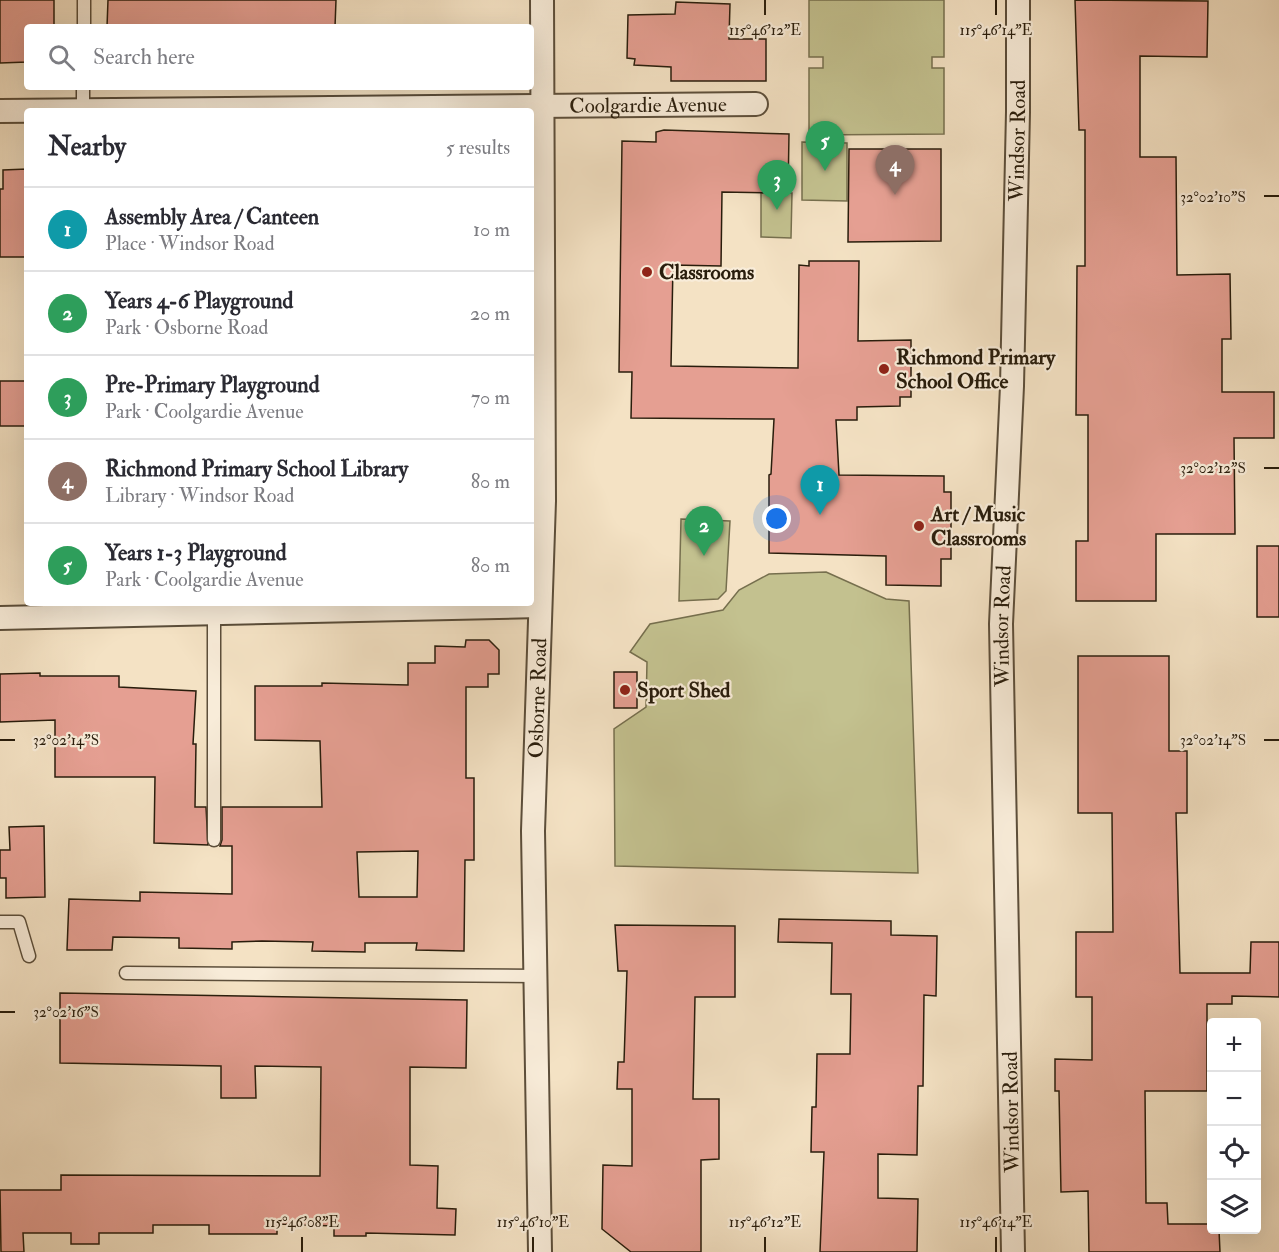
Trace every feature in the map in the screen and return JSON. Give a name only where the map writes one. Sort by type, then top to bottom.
[{"type":"street","name":"Osborne Road","points":[[540,1252],[533,831],[544,501],[542,0]]},
{"type":"street","name":"Windsor Road","points":[[1013,1252],[1001,624],[1012,386],[1018,0]]},
{"type":"street","name":"Coolgardie Avenue","points":[[312,108],[756,104]]},
{"type":"street","name":"Coolgardie Avenue","points":[[0,111],[24,111]]},
{"type":"street","points":[[0,618],[539,606]]},
{"type":"lane","points":[[84,0],[84,24]]},
{"type":"lane","points":[[83,90],[83,108]]},
{"type":"lane","points":[[214,613],[214,840]]},
{"type":"lane","points":[[0,922],[20,922],[29,956]]},
{"type":"lane","points":[[126,973],[536,976]]},
{"type":"shaded area","points":[[809,0],[944,0],[944,57],[932,57],[932,68],[944,68],[944,134],[809,135],[809,68],[823,68],[823,57],[809,57]]},
{"type":"shaded area","points":[[802,142],[847,143],[847,201],[802,200]]},
{"type":"shaded area","points":[[761,193],[792,193],[791,238],[761,237]]},
{"type":"shaded area","points":[[681,519],[730,521],[726,591],[718,599],[679,601]]},
{"type":"shaded area","points":[[826,572],[886,599],[909,601],[918,873],[615,866],[614,729],[646,707],[647,662],[630,652],[650,624],[723,610],[739,590],[769,574]]},
{"type":"building","points":[[0,0],[54,0],[54,24],[24,24],[24,62],[0,63]]},
{"type":"building","points":[[108,0],[336,0],[335,24],[107,24]]},
{"type":"building","points":[[1075,0],[1208,1],[1207,57],[1140,56],[1140,157],[1176,157],[1177,275],[1230,274],[1231,339],[1222,339],[1222,392],[1274,392],[1274,438],[1234,438],[1235,534],[1156,534],[1156,601],[1076,601],[1076,541],[1088,541],[1088,415],[1076,415],[1077,266],[1085,266],[1085,130],[1079,130]]},
{"type":"building","points":[[676,2],[730,4],[729,39],[766,39],[766,81],[671,81],[671,67],[634,65],[635,59],[627,58],[628,15],[675,14]]},
{"type":"building","name":"Classrooms","points":[[664,130],[789,134],[788,193],[722,192],[721,266],[673,265],[671,366],[798,368],[799,265],[809,266],[809,261],[859,261],[858,341],[911,340],[911,397],[900,397],[900,406],[857,407],[857,420],[836,420],[839,475],[944,476],[944,492],[951,492],[951,559],[941,559],[941,586],[886,585],[886,556],[769,553],[769,475],[771,474],[774,419],[631,418],[632,372],[619,372],[622,141],[656,142],[656,132]]},
{"type":"building","points":[[849,149],[941,149],[941,241],[848,242]]},
{"type":"building","points":[[24,169],[24,257],[0,257],[0,189],[3,189],[3,170]]},
{"type":"building","points":[[0,381],[24,381],[24,426],[0,426]]},
{"type":"building","points":[[1257,546],[1279,546],[1279,617],[1257,617]]},
{"type":"building","points":[[466,640],[489,640],[499,650],[499,674],[488,674],[488,687],[466,687],[466,778],[474,778],[474,860],[465,860],[464,951],[416,950],[417,943],[365,943],[365,952],[312,951],[313,942],[262,941],[232,942],[232,949],[179,948],[179,938],[113,937],[112,950],[67,950],[69,899],[140,901],[140,892],[232,894],[232,846],[220,846],[222,807],[322,807],[320,741],[255,740],[255,686],[322,686],[322,683],[408,685],[408,663],[435,663],[435,646],[465,647]],"holes":[[[418,851],[417,897],[359,897],[357,852]]]},
{"type":"building","points":[[1078,656],[1169,656],[1169,751],[1187,751],[1187,813],[1176,813],[1180,973],[1250,973],[1251,942],[1279,942],[1279,997],[1232,996],[1232,1004],[1207,1004],[1207,1091],[1145,1091],[1146,1203],[1167,1203],[1168,1224],[1207,1224],[1207,1234],[1219,1234],[1220,1252],[1089,1252],[1088,1191],[1061,1192],[1059,1091],[1055,1091],[1055,1059],[1092,1060],[1092,997],[1076,997],[1076,932],[1113,932],[1112,813],[1078,813]]},
{"type":"building","name":"Sport Shed","points":[[614,672],[637,672],[637,708],[614,708]]},
{"type":"building","points":[[40,673],[40,676],[119,676],[119,687],[196,691],[193,744],[196,744],[195,807],[206,807],[208,845],[154,843],[155,777],[55,777],[55,720],[0,722],[0,674]]},
{"type":"building","points":[[44,826],[45,897],[6,898],[6,878],[0,878],[0,850],[10,850],[9,827]]},
{"type":"building","points":[[779,919],[891,921],[891,935],[937,936],[936,996],[924,995],[923,1086],[918,1086],[917,1155],[878,1154],[878,1198],[918,1199],[917,1252],[820,1252],[824,1152],[811,1152],[812,1107],[816,1107],[817,1054],[850,1054],[851,994],[831,994],[832,943],[778,942]]},
{"type":"building","points":[[615,925],[735,926],[735,997],[695,997],[693,1099],[719,1099],[719,1159],[701,1160],[701,1252],[631,1252],[602,1229],[603,1165],[632,1166],[632,1089],[617,1089],[618,1062],[624,1062],[627,971],[618,971]]},
{"type":"building","points":[[60,993],[467,1000],[466,1068],[410,1067],[410,1165],[438,1166],[437,1208],[456,1209],[455,1235],[366,1233],[366,1236],[334,1236],[334,1226],[277,1224],[277,1234],[209,1234],[209,1225],[153,1225],[153,1233],[99,1233],[99,1244],[71,1244],[71,1233],[23,1233],[24,1252],[1,1252],[0,1190],[61,1190],[61,1175],[320,1176],[321,1067],[255,1066],[256,1098],[221,1098],[221,1066],[60,1063]]},
{"type":"place","name":"Years 1-3 Playground","points":[[825,171]]},
{"type":"place","name":"Richmond Primary School Library","points":[[895,195]]},
{"type":"place","name":"Pre-Primary Playground","points":[[777,210]]},
{"type":"place","name":"Classrooms","points":[[647,272]]},
{"type":"place","name":"Richmond Primary School Office","points":[[884,369]]},
{"type":"place","name":"Assembly Area / Canteen","points":[[820,515]]},
{"type":"place","name":"Art / Music Classrooms","points":[[919,526]]},
{"type":"place","name":"Years 4-6 Playground","points":[[704,556]]},
{"type":"place","name":"Sport Shed","points":[[625,690]]}]
